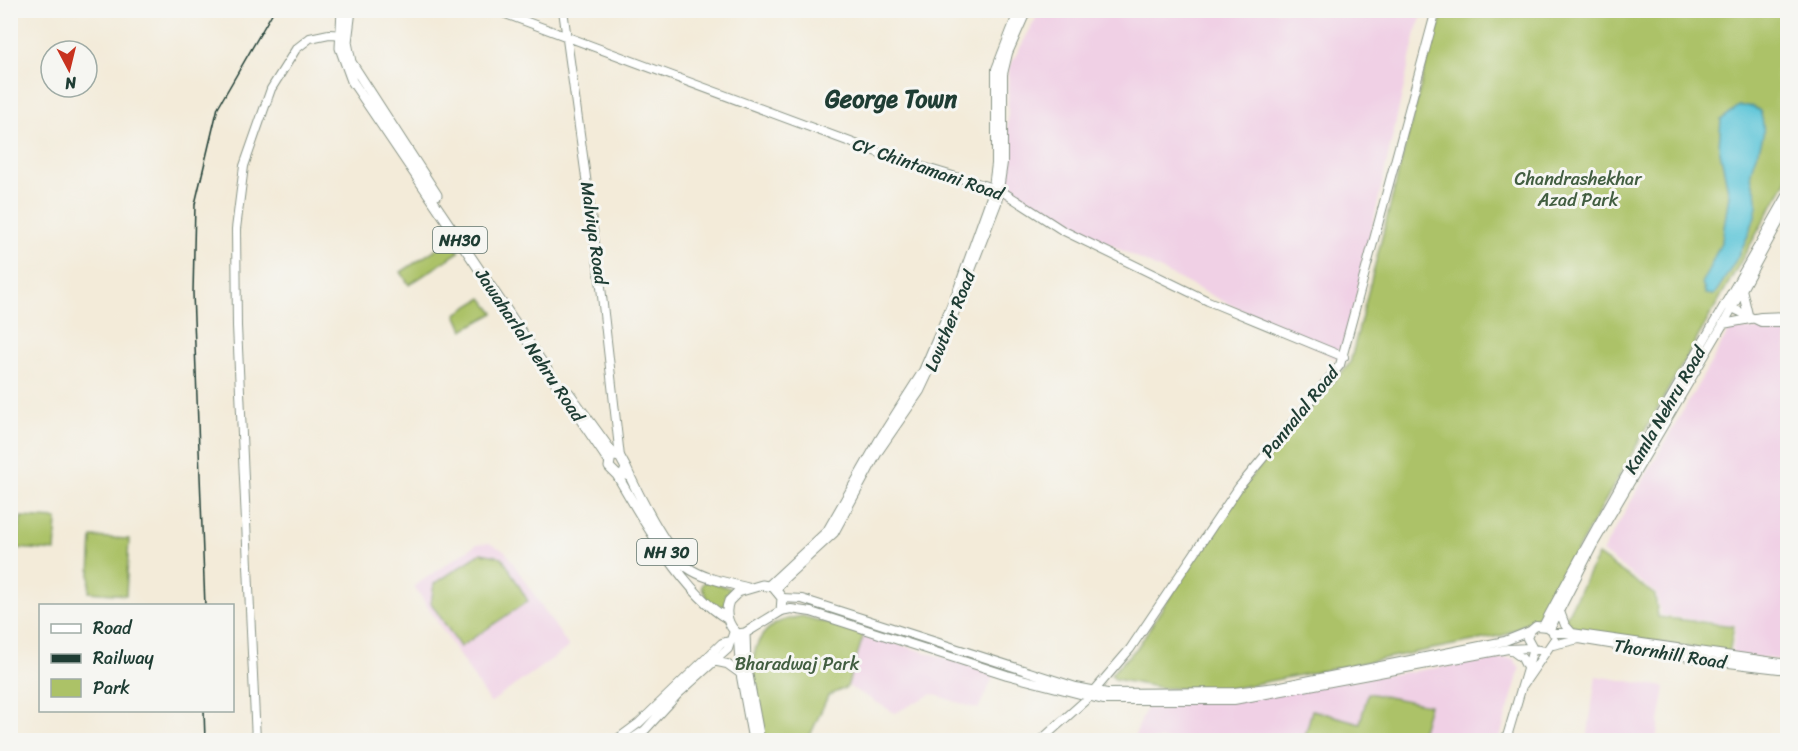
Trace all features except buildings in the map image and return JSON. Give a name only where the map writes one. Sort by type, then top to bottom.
[{"type":"highway","name":"Jawaharlal Nehru Road","points":[[342,10],[343,60],[361,95],[614,457],[626,468],[651,517],[687,567],[748,588]]},
{"type":"highway","name":"Jawaharlal Nehru Road","points":[[344,35],[351,10]]},
{"type":"highway","name":"Jawaharlal Nehru Road","points":[[614,457],[617,475],[648,527],[713,611],[728,619]]},
{"type":"highway","points":[[617,475],[623,476],[626,468]]},
{"type":"highway","points":[[739,633],[781,611],[776,591],[748,588],[738,592],[729,601],[728,619],[739,633],[760,741]]},
{"type":"highway","points":[[739,633],[741,674],[753,741]]},
{"type":"main road","name":"Lowther Road","points":[[997,189],[996,69],[1002,48],[1019,10]]},
{"type":"main road","name":"Lowther Road","points":[[776,591],[827,531],[879,440],[915,386],[958,288],[997,189],[1003,163],[1003,74],[1008,53],[1027,10]]},
{"type":"street","name":"CY Chintamani Road","points":[[495,10],[896,159],[997,189],[1062,230],[1208,301],[1344,357]]},
{"type":"street","name":"Malviya Road","points":[[563,10],[601,287],[614,457]]},
{"type":"street","name":"Pannalal Road","points":[[1041,741],[1090,694],[1130,649],[1239,487],[1344,357],[1436,10]]},
{"type":"street","points":[[256,741],[237,326],[238,219],[246,156],[277,77],[305,40],[329,34],[344,35]]},
{"type":"street","name":"Kamla Nehru Road","points":[[1549,630],[1594,531],[1729,307],[1788,194]]},
{"type":"street","name":"Kamla Nehru Road","points":[[1549,630],[1593,545],[1723,324],[1729,307],[1742,289],[1788,205]]},
{"type":"street","points":[[1742,289],[1749,319]]},
{"type":"street","points":[[1729,307],[1749,319],[1761,322],[1788,322]]},
{"type":"street","points":[[1723,324],[1788,316]]},
{"type":"street","points":[[776,591],[1090,694],[1201,694],[1276,687],[1505,641],[1530,631],[1549,630],[1553,645],[1545,651],[1523,685]]},
{"type":"street","points":[[781,611],[791,609],[811,612],[1007,675],[1090,694],[1153,701],[1234,700],[1508,649],[1545,651]]},
{"type":"street","points":[[1559,609],[1572,633]]},
{"type":"street","name":"Thornhill Road","points":[[1549,630],[1788,664]]},
{"type":"street","points":[[1506,741],[1532,649],[1527,640],[1530,631]]},
{"type":"street","points":[[616,741],[639,723],[722,643],[729,641],[739,633]]},
{"type":"street","name":"Thornhill Road","points":[[1553,645],[1580,639],[1788,670]]},
{"type":"street","points":[[630,741],[645,730],[728,649],[729,641]]},
{"type":"street","points":[[1508,649],[1518,653],[1527,668]]},
{"type":"street","points":[[713,662],[727,664],[741,674]]},
{"type":"shaded area","points":[[1040,11],[1424,11],[1417,28],[1342,361],[1006,192],[1009,68]]},
{"type":"shaded area","points":[[1730,329],[1787,330],[1787,661],[1732,654],[1736,625],[1661,615],[1657,594],[1602,552]]},
{"type":"shaded area","points":[[489,543],[505,551],[569,647],[490,703],[414,586],[477,544]]},
{"type":"shaded area","points":[[864,634],[995,673],[978,709],[932,694],[895,713],[848,686]]},
{"type":"shaded area","points":[[1507,658],[1514,659],[1520,669],[1499,740],[1133,740],[1151,696],[1279,690]]},
{"type":"shaded area","points":[[1596,676],[1665,687],[1656,740],[1587,740]]},
{"type":"green space","name":"Chandrashekhar Azad Park","points":[[1445,11],[1787,11],[1787,180],[1540,616],[1504,635],[1229,689],[1162,688],[1115,679],[1111,674],[1137,648],[1231,500],[1350,363],[1432,41]]},
{"type":"green space","points":[[451,239],[459,252],[409,285],[401,272]]},
{"type":"green space","points":[[482,298],[494,313],[463,330],[456,314]]},
{"type":"green space","points":[[21,517],[57,519],[55,551],[17,548]]},
{"type":"green space","points":[[92,537],[129,539],[126,595],[89,592]]},
{"type":"green space","points":[[481,553],[502,557],[528,601],[460,647],[431,603],[434,584]]},
{"type":"green space","points":[[1598,555],[1655,595],[1658,617],[1734,626],[1729,654],[1575,629],[1565,619]]},
{"type":"green space","points":[[706,579],[731,589],[723,611],[709,603],[701,586]]},
{"type":"green space","name":"Bharadwaj Park","points":[[802,616],[862,633],[863,637],[847,687],[828,696],[808,740],[770,740],[760,737],[752,676],[756,646],[775,624]]},
{"type":"green space","points":[[1368,693],[1429,705],[1419,740],[1304,740],[1312,710],[1360,723]]},
{"type":"water","points":[[1739,106],[1752,106],[1760,111],[1763,121],[1763,137],[1751,172],[1757,196],[1756,210],[1748,236],[1727,275],[1714,295],[1706,294],[1702,284],[1722,240],[1729,195],[1719,147],[1721,120]]},
{"type":"railway","points":[[205,604],[193,293],[195,204],[218,107],[274,10]]},
{"type":"railway","points":[[204,712],[205,740]]},
{"type":"district","name":"George Town","points":[[891,99]]}]
